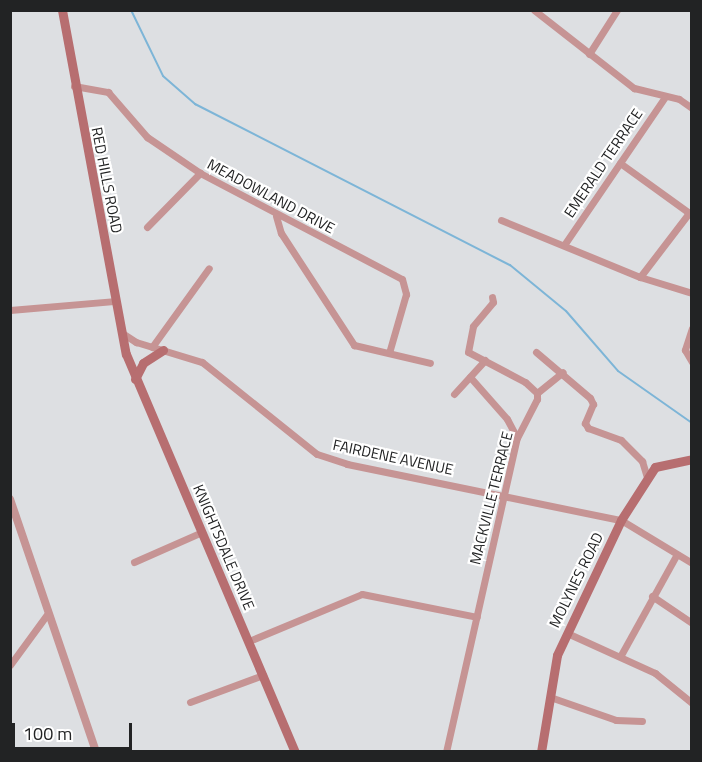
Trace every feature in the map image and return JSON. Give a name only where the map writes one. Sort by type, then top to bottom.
[{"type":"main road","name":"RED HILLS ROAD","points":[[62,10],[74,86],[126,354]]},
{"type":"main road","points":[[135,379],[143,363],[163,350]]},
{"type":"main road","name":"KNIGHTSDALE DRIVE","points":[[126,354],[295,752]]},
{"type":"main road","points":[[647,477],[656,467],[692,459]]},
{"type":"main road","name":"MOLYNES ROAD","points":[[541,752],[557,655],[621,520],[647,477]]},
{"type":"street","points":[[534,10],[634,88],[679,99],[692,108]]},
{"type":"street","points":[[589,54],[617,10]]},
{"type":"street","name":"MEADOWLAND DRIVE","points":[[74,86],[108,92],[147,136],[200,174],[276,216],[402,279],[406,294],[389,353]]},
{"type":"street","name":"EMERALD TERRACE","points":[[564,245],[665,97]]},
{"type":"street","points":[[620,163],[690,214],[640,277]]},
{"type":"street","points":[[147,227],[200,174]]},
{"type":"street","points":[[276,216],[281,233],[348,339],[363,349],[430,363]]},
{"type":"street","points":[[501,220],[640,277],[692,293]]},
{"type":"street","points":[[152,347],[209,268]]},
{"type":"street","points":[[492,297],[493,302],[480,315],[469,337],[468,352],[525,382],[537,393],[563,372]]},
{"type":"street","points":[[10,310],[114,301]]},
{"type":"street","points":[[692,328],[685,350],[692,362]]},
{"type":"street","name":"FAIRDENE AVENUE","points":[[122,333],[152,347],[189,357],[215,371],[317,454],[347,464],[505,494],[621,520],[692,563]]},
{"type":"street","points":[[536,352],[563,372],[593,404],[585,423],[588,428],[621,440],[642,461],[647,477]]},
{"type":"street","points":[[453,394],[485,360]]},
{"type":"street","points":[[470,377],[507,419],[517,438]]},
{"type":"street","name":"MACKVILLE TERRACE","points":[[446,752],[517,438],[537,393]]},
{"type":"street","points":[[10,499],[28,546],[96,752]]},
{"type":"street","points":[[134,562],[201,532]]},
{"type":"street","points":[[621,655],[677,554]]},
{"type":"street","points":[[249,641],[362,594],[477,617]]},
{"type":"street","points":[[652,596],[692,623]]},
{"type":"street","points":[[10,665],[48,612]]},
{"type":"street","points":[[567,633],[621,655],[655,673],[692,703]]},
{"type":"street","points":[[190,702],[263,675]]},
{"type":"street","points":[[550,697],[616,720],[642,721]]},
{"type":"waterway","points":[[131,10],[163,76],[195,104],[510,265],[566,311],[618,371],[692,423]]}]
